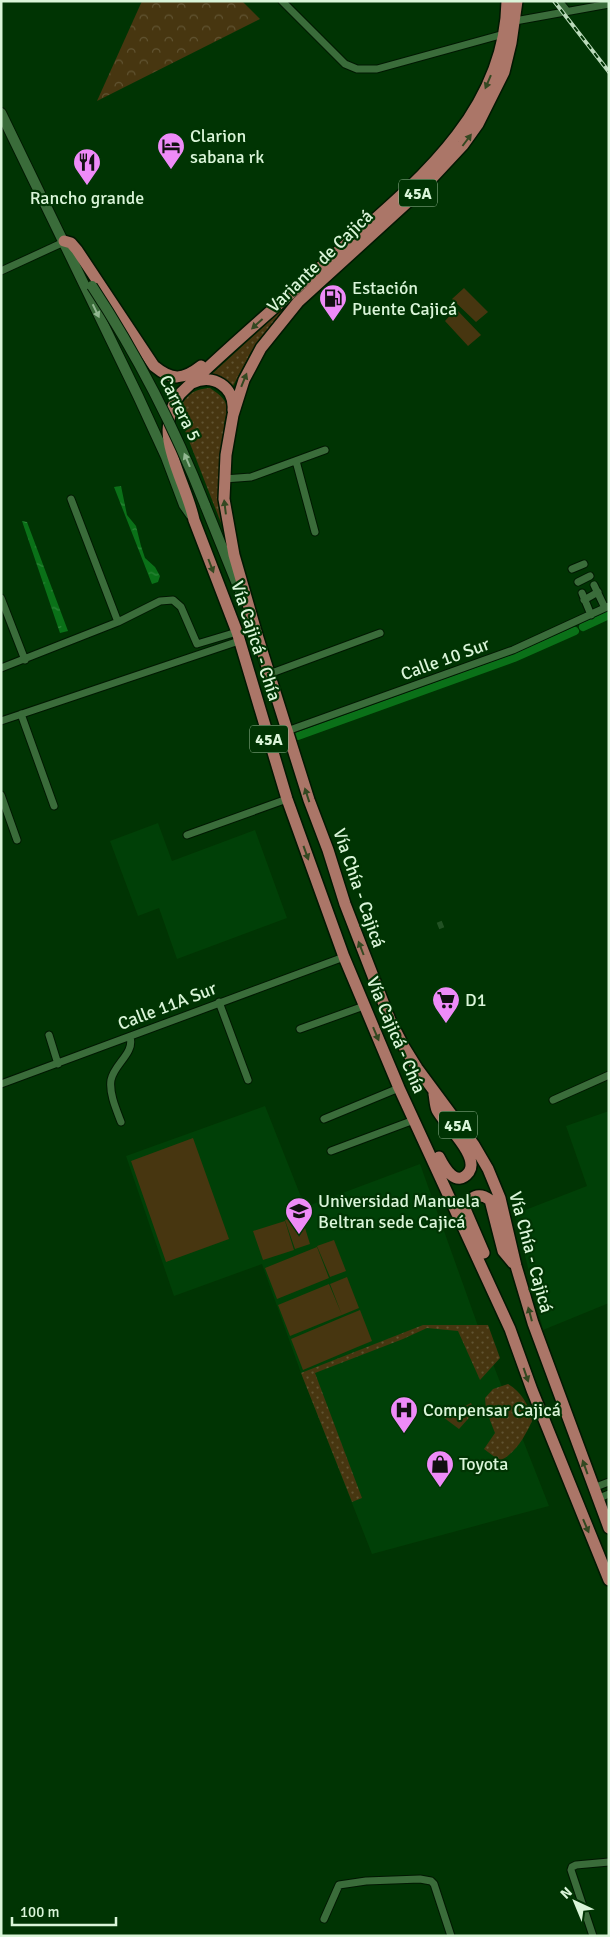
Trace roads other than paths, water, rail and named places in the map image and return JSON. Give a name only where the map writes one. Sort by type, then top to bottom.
[{"type":"highway","name":"Variante de Cajicá","points":[[194,520],[191,504],[174,458],[167,431],[172,404],[189,385],[404,194],[442,155],[466,124],[477,105],[498,56],[504,34],[507,1]]},
{"type":"highway","name":"Variante de Cajicá","points":[[248,606],[230,537],[224,499],[226,455],[233,414],[244,380],[261,348],[283,318],[316,284],[442,169],[478,124],[504,72],[511,43],[517,1]]},
{"type":"highway","points":[[63,240],[71,243],[77,250],[154,366],[164,374],[182,377],[191,374],[222,348],[241,338]]},
{"type":"highway","points":[[189,385],[199,380],[211,380],[222,384],[230,392],[234,403],[233,414]]},
{"type":"highway","name":"Vía Cajicá - Chía","points":[[194,520],[238,637],[287,799],[344,957],[415,1124],[496,1295],[532,1390],[609,1580]]},
{"type":"highway","name":"Vía Chía - Cajicá","points":[[248,606],[308,800],[328,850],[345,904],[390,1020],[417,1068],[474,1146],[488,1169],[500,1198],[532,1323],[609,1528]]},
{"type":"highway","points":[[415,1124],[427,1134],[448,1174],[460,1177],[466,1175],[472,1163],[469,1154],[436,1109],[434,1091]]},
{"type":"highway","points":[[516,1266],[503,1251],[490,1200],[485,1196],[478,1195],[472,1198],[467,1202],[465,1209],[520,1335],[517,1349]]},
{"type":"main road","name":"Carrera 5","points":[[1,112],[138,396],[166,457],[184,505],[194,520]]},
{"type":"main road","name":"Carrera 5","points":[[63,240],[119,327],[157,396],[187,459],[240,595],[248,606]]},
{"type":"street","points":[[282,1],[345,64],[357,69],[377,68],[504,34]]},
{"type":"street","points":[[559,1],[567,11]]},
{"type":"street","points":[[515,21],[609,4]]},
{"type":"street","points":[[1,272],[63,240]]},
{"type":"street","points":[[224,479],[251,477],[326,450]]},
{"type":"street","points":[[296,461],[315,532]]},
{"type":"street","points":[[71,499],[118,622]]},
{"type":"street","points":[[572,569],[584,564]]},
{"type":"street","points":[[578,582],[590,576]]},
{"type":"street","points":[[591,615],[583,596],[596,589],[607,607]]},
{"type":"street","points":[[1,598],[24,660]]},
{"type":"street","points":[[1,668],[118,622],[160,601],[173,600],[181,607],[197,644],[238,637]]},
{"type":"street","name":"Calle 10 Sur","points":[[287,731],[504,653],[607,607]]},
{"type":"street","points":[[269,674],[380,633]]},
{"type":"street","points":[[1,721],[238,637]]},
{"type":"street","points":[[21,714],[54,806]]},
{"type":"street","points":[[1,796],[17,840]]},
{"type":"street","points":[[187,835],[287,799]]},
{"type":"street","name":"Calle 11A Sur","points":[[1,1084],[344,957]]},
{"type":"street","points":[[219,1002],[248,1080]]},
{"type":"street","points":[[300,1029],[364,1006]]},
{"type":"street","points":[[49,1035],[58,1064]]},
{"type":"street","points":[[121,1122],[114,1101],[111,1080],[114,1072],[131,1047],[130,1037]]},
{"type":"street","points":[[553,1100],[609,1075]]},
{"type":"street","points":[[324,1120],[399,1088]]},
{"type":"street","points":[[331,1151],[415,1124]]},
{"type":"street","points":[[593,1488],[609,1482]]},
{"type":"street","points":[[597,1499],[609,1494]]},
{"type":"street","points":[[592,1936],[571,1870],[576,1865],[609,1862]]},
{"type":"street","points":[[324,1919],[339,1885],[366,1881],[420,1879],[431,1881],[434,1884],[451,1936]]},
{"type":"water","points":[[121,486],[127,515],[136,526],[145,558],[155,567],[160,576],[158,582],[152,584],[114,487]]},
{"type":"water","points":[[22,521],[27,522],[68,631],[60,633]]},
{"type":"waterway","points":[[583,627],[609,615]]},
{"type":"waterway","points":[[298,736],[514,658],[575,631]]},
{"type":"tunnel","points":[[438,926],[443,924]]},
{"type":"railway","points":[[554,1],[609,72]]},
{"type":"place","name":"Clarion sabana rk","points":[[171,170]]},
{"type":"place","name":"Rancho grande","points":[[87,186]]},
{"type":"place","name":"Estación Puente Cajicá","points":[[333,322]]},
{"type":"place","name":"D1","points":[[446,1024]]},
{"type":"place","name":"Universidad Manuela Beltran sede Cajicá","points":[[299,1235]]},
{"type":"place","name":"Compensar Cajicá","points":[[404,1434]]},
{"type":"place","name":"Toyota","points":[[440,1488]]}]
